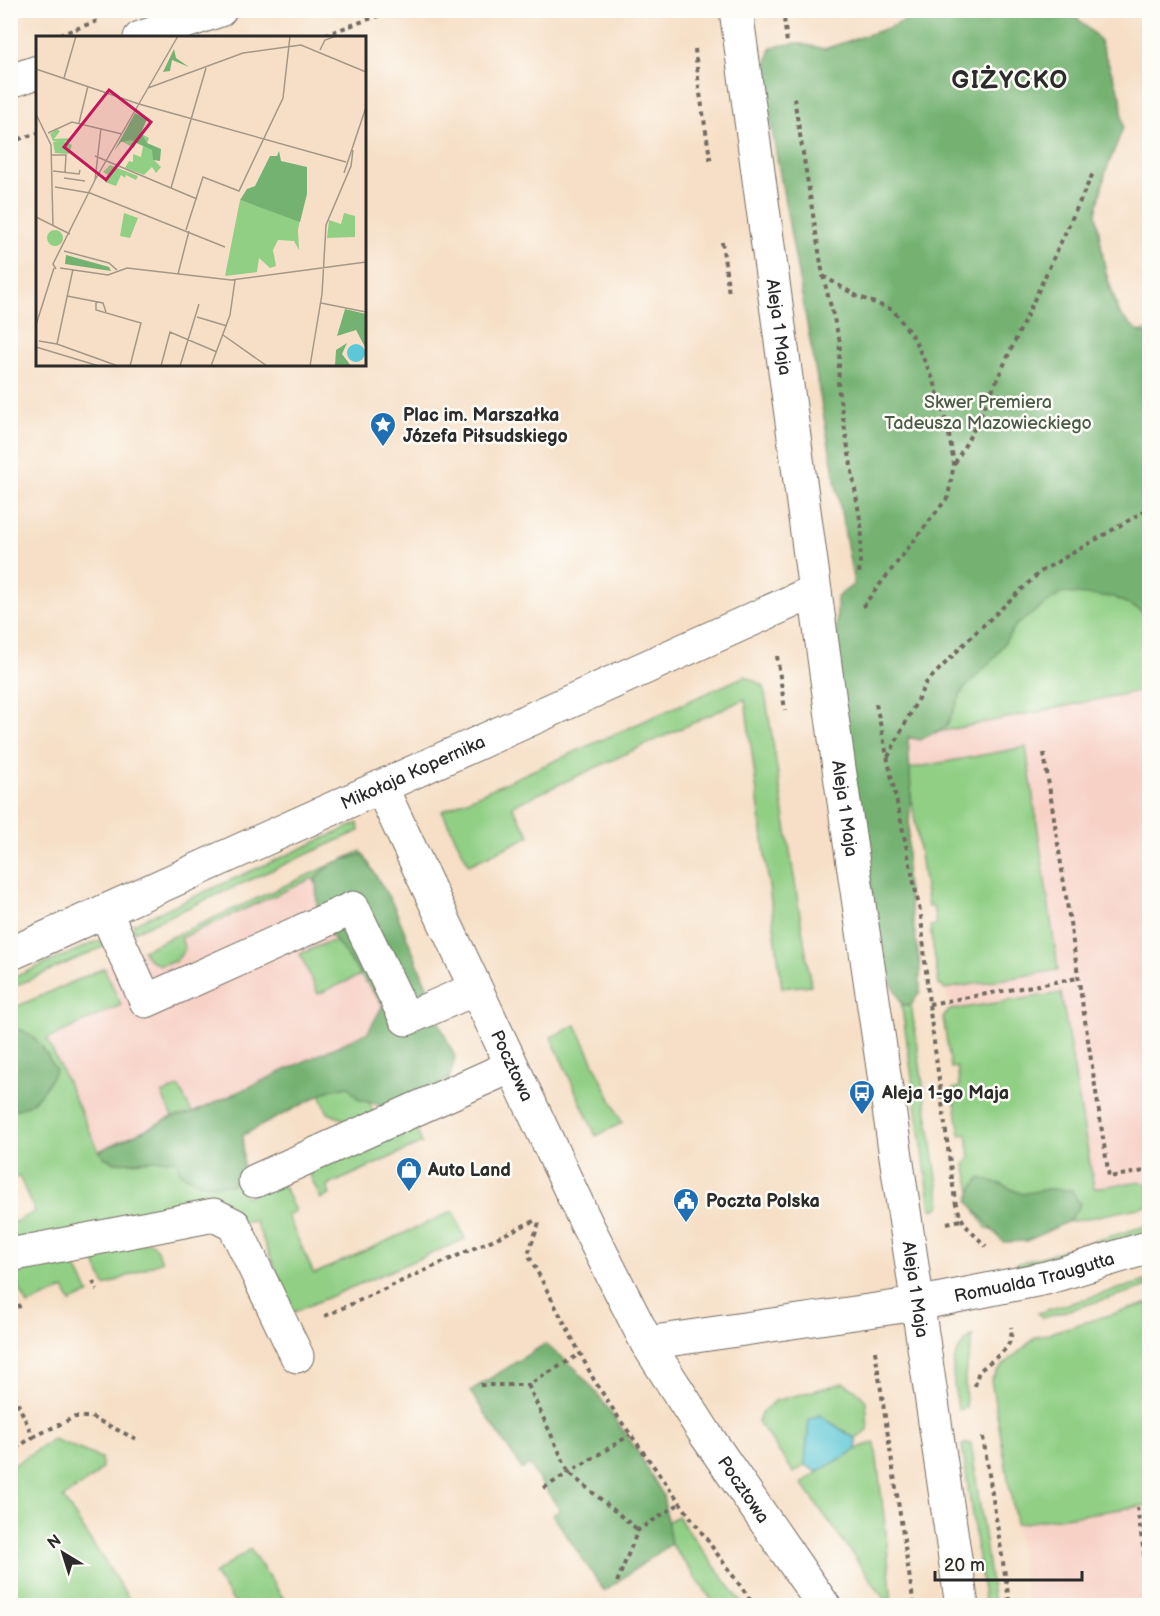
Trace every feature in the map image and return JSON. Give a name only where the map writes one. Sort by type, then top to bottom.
[{"type":"street","points":[[146,36],[220,10]]},
{"type":"street","name":"Aleja 1 Maja","points":[[736,10],[815,591],[962,1605]]},
{"type":"street","points":[[10,81],[36,73]]},
{"type":"street","name":"Mikołaja Kopernika","points":[[10,954],[815,591]]},
{"type":"street","name":"Pocztowa","points":[[381,787],[586,1225],[647,1342],[706,1435],[824,1605]]},
{"type":"street","points":[[105,911],[146,1001],[352,908],[406,1019],[475,989]]},
{"type":"street","points":[[255,1181],[512,1066]]},
{"type":"street","points":[[10,1255],[214,1215],[234,1225],[291,1345]]},
{"type":"street","name":"Romualda Traugutta","points":[[917,1305],[1046,1278],[1149,1248]]},
{"type":"street","points":[[647,1342],[917,1305]]},
{"type":"path","points":[[322,36],[395,10]]},
{"type":"path","points":[[783,10],[787,46]]},
{"type":"path","points":[[57,36],[107,18]]},
{"type":"path","points":[[793,93],[823,276],[840,342],[838,388],[862,531],[858,583]]},
{"type":"path","points":[[10,142],[36,134]]},
{"type":"path","points":[[857,604],[856,615],[948,496],[954,464],[975,427],[1094,171]]},
{"type":"path","points":[[823,276],[857,296],[892,310],[913,337],[934,381],[948,429],[954,464]]},
{"type":"path","points":[[1078,978],[929,1004],[921,916],[888,757],[926,683],[970,638],[1040,572],[1149,508]]},
{"type":"path","points":[[776,651],[785,710]]},
{"type":"path","points":[[1044,753],[1109,1177],[1149,1170]]},
{"type":"path","points":[[291,1345],[540,1218]]},
{"type":"path","points":[[868,1311],[914,1605]]},
{"type":"path","points":[[480,1385],[528,1384],[580,1354]]},
{"type":"path","points":[[528,1384],[569,1473],[638,1530]]},
{"type":"path","points":[[10,1386],[33,1437]]},
{"type":"path","points":[[10,1452],[33,1437],[75,1417],[91,1417],[138,1440]]},
{"type":"path","points":[[544,1488],[630,1435]]},
{"type":"path","points":[[617,1582],[638,1530],[679,1503]]},
{"type":"path","points":[[1137,1507],[1149,1594]]},
{"type":"shaded area","points":[[1149,570],[1149,1201],[1120,1208],[971,1157],[909,738],[1059,707]]},
{"type":"shaded area","points":[[361,851],[441,1028],[35,1212],[10,1009]]},
{"type":"shaded area","points":[[1149,1326],[1149,1605],[1028,1605],[1016,1524],[1023,1523]]},
{"type":"green space","name":"Skwer Premiera Tadeusza Mazowieckiego","points":[[928,11],[1070,11],[1099,39],[1121,97],[1123,128],[1106,171],[1096,213],[1107,281],[1117,312],[1138,331],[1149,336],[1149,615],[1114,597],[1062,593],[1016,625],[995,657],[963,690],[946,727],[920,740],[908,737],[911,790],[906,879],[920,964],[920,992],[911,1005],[903,1005],[892,984],[875,912],[836,674],[837,597],[854,584],[763,80],[771,47],[797,43],[824,49],[888,28]]},
{"type":"green space","points":[[1086,214],[1127,334],[1149,330],[1149,689],[909,738],[880,611]]},
{"type":"green space","points":[[745,676],[764,686],[811,985],[782,988],[745,699],[512,806],[530,836],[469,865],[442,811]]},
{"type":"green space","points":[[1026,747],[1058,970],[945,989],[939,985],[930,926],[936,925],[933,906],[928,907],[907,769]]},
{"type":"green space","points":[[878,784],[941,1205],[935,1210],[931,1208],[871,795]]},
{"type":"green space","points":[[358,823],[359,831],[134,932],[133,924]]},
{"type":"green space","points":[[361,851],[428,998],[321,895],[313,878],[181,938],[185,949],[176,961],[160,965],[147,958],[143,950]]},
{"type":"green space","points":[[363,854],[394,906],[431,996],[436,1016],[455,1057],[449,1080],[391,1109],[358,1099],[348,1086],[330,1090],[243,1135],[243,1171],[231,1185],[201,1184],[180,1173],[176,1160],[123,1163],[104,1157],[99,1151],[173,1117],[191,1114],[368,1032],[383,1005],[326,928],[317,906],[316,877],[333,863]]},
{"type":"green space","points":[[100,940],[105,946],[11,988],[10,979]]},
{"type":"green space","points":[[328,942],[343,942],[363,969],[359,976],[318,994],[300,954]]},
{"type":"green space","points":[[104,968],[121,1005],[47,1039],[99,1151],[172,1117],[162,1094],[179,1087],[192,1113],[341,1045],[438,1021],[441,1028],[358,1076],[374,1113],[361,1119],[351,1120],[341,1119],[328,1113],[316,1086],[215,1131],[245,1197],[281,1181],[295,1211],[287,1215],[314,1274],[453,1211],[465,1239],[294,1312],[255,1221],[11,1246],[11,1224],[35,1212],[19,1176],[11,1180],[11,1009]]},
{"type":"green space","points":[[1061,993],[1094,1188],[1135,1182],[1149,1183],[1149,1206],[1003,1235],[986,1228],[976,1212],[965,1165],[970,1157],[967,1134],[960,1135],[953,1089],[960,1087],[957,1067],[951,1068],[943,1017],[950,1010]]},
{"type":"green space","points":[[576,1025],[622,1123],[596,1136],[551,1037]]},
{"type":"green space","points":[[11,1028],[19,1029],[33,1037],[56,1070],[38,1097],[26,1106],[11,1110]]},
{"type":"green space","points":[[413,1121],[422,1143],[327,1186],[330,1195],[321,1199],[307,1169]]},
{"type":"green space","points":[[980,1178],[1001,1184],[1022,1194],[1048,1189],[1072,1190],[1080,1205],[1069,1221],[1027,1241],[1003,1242],[968,1201]]},
{"type":"green space","points":[[1149,1225],[1149,1231],[1022,1270],[1016,1264]]},
{"type":"green space","points":[[150,1242],[162,1261],[105,1286],[93,1254]]},
{"type":"green space","points":[[67,1256],[74,1263],[89,1294],[71,1302],[64,1289],[28,1305],[17,1279],[21,1262]]},
{"type":"green space","points":[[1149,1280],[1149,1286],[1043,1318],[1037,1313]]},
{"type":"green space","points":[[1149,1303],[1149,1505],[1016,1524],[991,1380],[998,1370],[1036,1337]]},
{"type":"green space","points":[[973,1336],[965,1375],[966,1408],[958,1410],[953,1379],[954,1360],[964,1343]]},
{"type":"green space","points":[[545,1344],[575,1368],[599,1396],[636,1449],[663,1495],[671,1544],[604,1591],[553,1515],[560,1510],[529,1465],[522,1469],[470,1391]]},
{"type":"green space","points":[[843,1383],[856,1390],[866,1401],[868,1430],[856,1439],[819,1415],[809,1420],[805,1465],[794,1473],[758,1422],[762,1412],[775,1401]]},
{"type":"green space","points":[[53,1439],[101,1458],[102,1468],[96,1475],[63,1498],[133,1605],[23,1605],[11,1586],[11,1467]]},
{"type":"green space","points":[[875,1443],[892,1605],[889,1605],[802,1484],[846,1454]]},
{"type":"green space","points":[[971,1443],[994,1605],[985,1605],[962,1445]]},
{"type":"green space","points":[[677,1516],[742,1603],[714,1605],[671,1544],[655,1555],[653,1531]]},
{"type":"green space","points":[[250,1549],[288,1605],[236,1605],[214,1574]]},
{"type":"water","points":[[819,1415],[856,1439],[856,1450],[817,1472],[805,1465],[809,1420]]},
{"type":"place","name":"Plac im. Marszałka Józefa Piłsudskiego","points":[[383,448]]},
{"type":"place","name":"Aleja 1-go Maja","points":[[862,1116]]},
{"type":"place","name":"Auto Land","points":[[409,1193]]},
{"type":"place","name":"Poczta Polska","points":[[686,1224]]},
{"type":"district","name":"GIŻYCKO","points":[[1010,80]]}]
